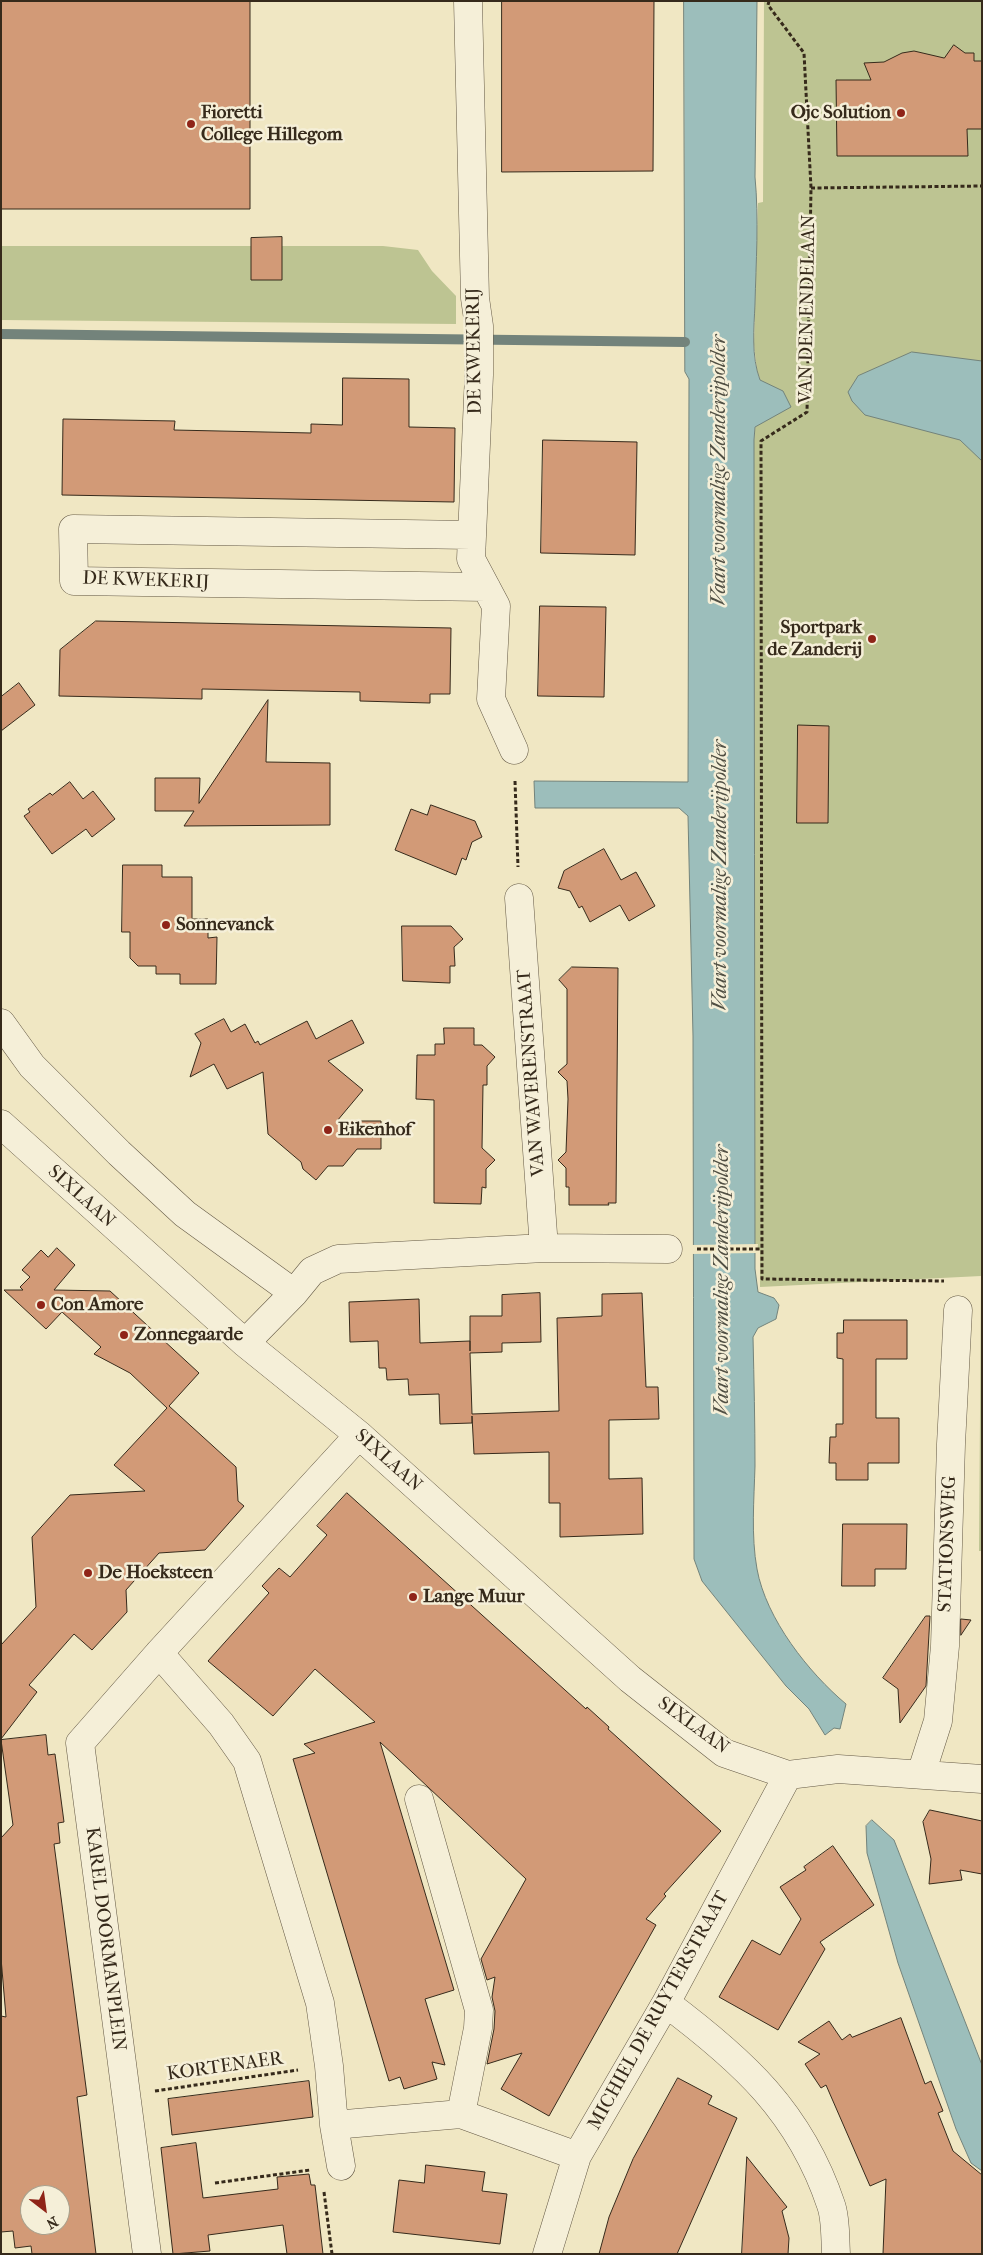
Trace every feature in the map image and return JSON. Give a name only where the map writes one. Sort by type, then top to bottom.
[{"type":"street","name":"DE KWEKERIJ","points":[[468,1],[475,298],[479,326],[479,375],[470,559],[496,606],[491,699],[514,750]]},
{"type":"street","name":"DE KWEKERIJ","points":[[471,535],[73,529],[74,581],[486,587]]},
{"type":"street","name":"VAN WAVERENSTRAAT","points":[[519,898],[544,1248]]},
{"type":"street","points":[[1,1022],[32,1066],[119,1153],[185,1214],[294,1293]]},
{"type":"street","name":"SIXLAAN","points":[[1,1124],[245,1343],[359,1435],[630,1679],[724,1753],[788,1775]]},
{"type":"street","points":[[245,1343],[294,1293],[312,1271],[338,1259],[544,1248],[668,1249]]},
{"type":"street","name":"STATIONSWEG","points":[[921,1774],[938,1720],[945,1646],[951,1444],[958,1310]]},
{"type":"street","name":"KAREL DOORMANPLEIN","points":[[147,2254],[80,1743],[159,1653],[359,1435]]},
{"type":"street","points":[[159,1653],[221,1724],[247,1761],[320,2003],[329,2066],[334,2125],[331,2167]]},
{"type":"street","points":[[788,1775],[838,1769],[982,1779]]},
{"type":"street","name":"MICHIEL DE RUYTERSTRAAT","points":[[547,2254],[577,2156],[666,2003],[788,1775]]},
{"type":"street","points":[[418,1799],[479,2010],[478,2028],[461,2114]]},
{"type":"street","points":[[666,2003],[714,2039],[766,2088],[807,2148],[832,2206],[836,2254]]},
{"type":"street","points":[[334,2125],[461,2114],[577,2156]]},
{"type":"path","name":"VAN DEN ENDELAAN","points":[[761,1249],[761,441],[807,412],[811,188],[804,53],[768,5],[769,1]]},
{"type":"path","points":[[811,188],[982,186]]},
{"type":"path","points":[[514,750],[519,898]]},
{"type":"path","points":[[668,1249],[761,1249],[762,1279],[957,1281],[958,1310]]},
{"type":"path","name":"KORTENAER","points":[[125,2095],[329,2066]]},
{"type":"path","points":[[215,2182],[331,2167],[332,2254]]},
{"type":"green space","name":"Sportpark de Zanderij","points":[[764,1],[982,1],[982,1551],[979,1551],[981,1276],[760,1287],[760,1250],[755,1249],[754,440],[760,380],[754,344],[758,203],[763,202]]},
{"type":"green space","points":[[1,246],[383,246],[418,250],[432,271],[456,296],[456,324],[1,320]]},
{"type":"water","name":"Vaart voormalige Zanderijpolder","points":[[684,1],[757,1],[755,177],[757,225],[754,352],[760,380],[783,391],[791,407],[755,427],[754,440],[755,1269],[758,1292],[774,1298],[779,1305],[776,1319],[758,1328],[753,1337],[755,1466],[753,1531],[757,1569],[762,1588],[779,1626],[804,1661],[846,1704],[840,1729],[834,1728],[825,1735],[809,1709],[786,1686],[702,1581],[694,1559],[693,1036],[688,816],[679,808],[535,808],[534,781],[688,782],[689,379],[685,372]]},
{"type":"water","points":[[912,352],[982,361],[982,461],[960,440],[865,415],[852,401],[848,392],[858,376]]},
{"type":"water","points":[[872,1820],[894,1840],[982,2065],[982,2171],[971,2163],[956,2129],[898,1963],[867,1853],[866,1826]]},
{"type":"pier","points":[[758,1244],[757,1253],[691,1254],[691,1245]]},
{"type":"building","points":[[1,1],[250,1],[250,209],[1,209]]},
{"type":"building","points":[[502,1],[654,1],[653,171],[502,172]]},
{"type":"building","points":[[954,45],[965,53],[974,53],[974,61],[982,61],[982,129],[967,129],[968,156],[837,156],[836,80],[871,80],[864,63],[884,62],[902,53],[914,51],[944,58]]},
{"type":"building","points":[[282,237],[282,280],[251,280],[251,238]]},
{"type":"building","points":[[343,378],[409,379],[409,427],[455,428],[454,502],[62,495],[63,419],[175,421],[174,430],[311,433],[311,424],[342,425]]},
{"type":"building","points":[[543,440],[637,442],[635,555],[541,553]]},
{"type":"building","points":[[540,606],[606,607],[604,697],[538,696]]},
{"type":"building","points":[[96,621],[451,628],[450,694],[430,694],[430,703],[360,701],[360,692],[202,689],[202,699],[59,696],[60,650]]},
{"type":"building","points":[[19,683],[35,705],[1,731],[1,697]]},
{"type":"building","points":[[268,700],[266,762],[330,763],[330,825],[184,826],[194,811],[155,811],[155,778],[200,778],[199,803]]},
{"type":"building","points":[[798,725],[829,726],[828,823],[797,823]]},
{"type":"building","points":[[70,782],[83,799],[93,791],[115,819],[92,837],[86,829],[52,854],[24,816],[30,812],[28,809],[50,793],[52,795]]},
{"type":"building","points":[[431,805],[475,821],[482,837],[472,842],[466,860],[462,858],[456,875],[395,850],[411,809],[427,815]]},
{"type":"building","points":[[604,849],[621,880],[636,872],[655,906],[629,921],[620,905],[590,922],[582,906],[579,908],[570,891],[558,888],[564,871]]},
{"type":"building","name":"Sonnevanck","points":[[123,865],[162,865],[162,877],[192,877],[192,919],[208,919],[208,938],[217,937],[216,984],[180,984],[180,974],[156,974],[156,966],[138,966],[130,958],[130,932],[122,932]]},
{"type":"building","points":[[402,926],[451,926],[463,939],[454,947],[455,966],[450,966],[450,983],[403,981]]},
{"type":"building","points":[[572,967],[618,968],[616,1203],[608,1203],[609,1205],[569,1205],[569,1187],[566,1187],[566,1168],[558,1160],[566,1152],[568,1099],[567,1081],[558,1072],[567,1064],[567,989],[559,980]]},
{"type":"building","points":[[224,1019],[231,1032],[245,1024],[255,1043],[258,1041],[260,1045],[307,1021],[316,1039],[352,1020],[364,1043],[328,1061],[363,1090],[337,1121],[381,1121],[381,1149],[357,1149],[343,1166],[328,1166],[316,1180],[303,1169],[301,1162],[268,1134],[263,1072],[227,1089],[214,1064],[190,1077],[201,1043],[195,1034]]},
{"type":"building","points":[[444,1028],[474,1028],[474,1045],[482,1045],[495,1057],[487,1066],[487,1085],[483,1085],[482,1148],[495,1160],[486,1169],[486,1188],[482,1187],[481,1204],[434,1203],[434,1100],[416,1099],[417,1055],[435,1055],[435,1044],[444,1044]]},
{"type":"building","name":"De Hoeksteen","points":[[57,1248],[75,1265],[54,1290],[110,1291],[199,1373],[169,1406],[236,1467],[238,1501],[244,1506],[205,1550],[159,1553],[126,1590],[127,1612],[92,1650],[74,1634],[29,1685],[37,1692],[1,1739],[1,1645],[36,1607],[32,1537],[70,1495],[145,1491],[114,1465],[167,1408],[130,1373],[94,1354],[101,1347],[62,1312],[46,1329],[4,1290],[23,1290],[20,1287],[30,1277],[22,1270],[41,1250],[48,1257]]},
{"type":"building","points":[[540,1293],[541,1342],[502,1343],[502,1352],[470,1353],[472,1414],[559,1411],[557,1318],[602,1316],[602,1294],[642,1293],[646,1387],[658,1387],[659,1419],[609,1420],[609,1479],[642,1478],[643,1534],[560,1537],[560,1503],[549,1503],[549,1452],[474,1454],[472,1416],[472,1423],[440,1424],[439,1394],[409,1395],[408,1379],[387,1380],[386,1368],[379,1368],[378,1341],[350,1342],[349,1302],[419,1299],[420,1343],[470,1341],[470,1316],[502,1316],[502,1295]]},
{"type":"building","points":[[844,1320],[907,1320],[907,1359],[876,1359],[876,1418],[899,1418],[899,1463],[868,1463],[868,1480],[836,1480],[836,1463],[829,1463],[830,1437],[836,1437],[836,1424],[843,1424],[843,1359],[837,1358],[837,1333],[843,1333]]},
{"type":"building","points":[[347,1493],[586,1709],[587,1707],[609,1727],[608,1729],[721,1831],[664,1894],[666,1896],[646,1919],[656,1925],[549,2116],[501,2089],[522,2053],[487,2064],[494,2029],[495,2011],[492,1997],[495,1977],[487,1980],[481,1959],[526,1879],[380,1742],[454,1990],[425,1999],[445,2065],[432,2062],[437,2079],[404,2089],[400,2077],[389,2081],[293,1759],[315,1753],[304,1744],[375,1722],[315,1669],[273,1716],[208,1661],[269,1593],[262,1586],[279,1568],[290,1577],[327,1535],[317,1526]]},
{"type":"building","points":[[843,1524],[907,1524],[906,1569],[875,1569],[875,1586],[842,1586]]},
{"type":"building","points":[[926,1616],[930,1616],[926,1686],[900,1723],[898,1689],[883,1678]]},
{"type":"building","points":[[961,1619],[971,1620],[961,1635]]},
{"type":"building","points":[[46,1735],[48,1755],[55,1754],[64,1822],[58,1823],[60,1843],[54,1844],[87,2095],[77,2097],[96,2254],[32,2254],[31,2246],[15,2248],[13,2231],[1,2232],[1,2016],[6,2017],[1,1958],[1,1838],[13,1825],[1,1740]]},
{"type":"building","points":[[930,1810],[982,1821],[982,1874],[960,1870],[962,1880],[929,1884],[931,1859],[923,1822]]},
{"type":"building","points":[[833,1846],[874,1905],[820,1942],[825,1949],[778,2030],[719,1997],[752,1940],[780,1955],[801,1919],[780,1887],[806,1870],[804,1867]]},
{"type":"building","points":[[901,2018],[925,2084],[931,2081],[943,2111],[938,2113],[953,2151],[982,2175],[982,2254],[883,2254],[886,2179],[870,2186],[826,2085],[821,2088],[805,2064],[820,2054],[798,2042],[829,2021],[842,2040],[850,2034],[852,2037]]},
{"type":"building","points":[[678,2078],[712,2096],[708,2104],[737,2118],[677,2254],[599,2254],[609,2217],[633,2159]]},
{"type":"building","points":[[309,2081],[313,2117],[172,2135],[168,2099]]},
{"type":"building","points":[[196,2143],[203,2198],[278,2189],[277,2177],[309,2174],[311,2185],[315,2185],[323,2254],[287,2254],[283,2225],[208,2235],[210,2251],[173,2254],[161,2148]]},
{"type":"building","points":[[747,2157],[787,2207],[782,2211],[789,2238],[788,2254],[742,2254]]},
{"type":"building","points":[[426,2165],[485,2172],[482,2191],[507,2194],[500,2244],[393,2232],[399,2180],[424,2183]]},
{"type":"waterway","points":[[1,334],[685,342]]},
{"type":"place","name":"Ojc Solution","points":[[901,113]]},
{"type":"place","name":"Fioretti College Hillegom","points":[[191,124]]},
{"type":"place","name":"Sportpark de Zanderij","points":[[872,639]]},
{"type":"place","name":"Sonnevanck","points":[[166,925]]},
{"type":"place","name":"Eikenhof","points":[[328,1130]]},
{"type":"place","name":"Con Amore","points":[[41,1305]]},
{"type":"place","name":"Zonnegaarde","points":[[124,1335]]},
{"type":"place","name":"De Hoeksteen","points":[[88,1573]]},
{"type":"place","name":"Lange Muur","points":[[413,1597]]}]
